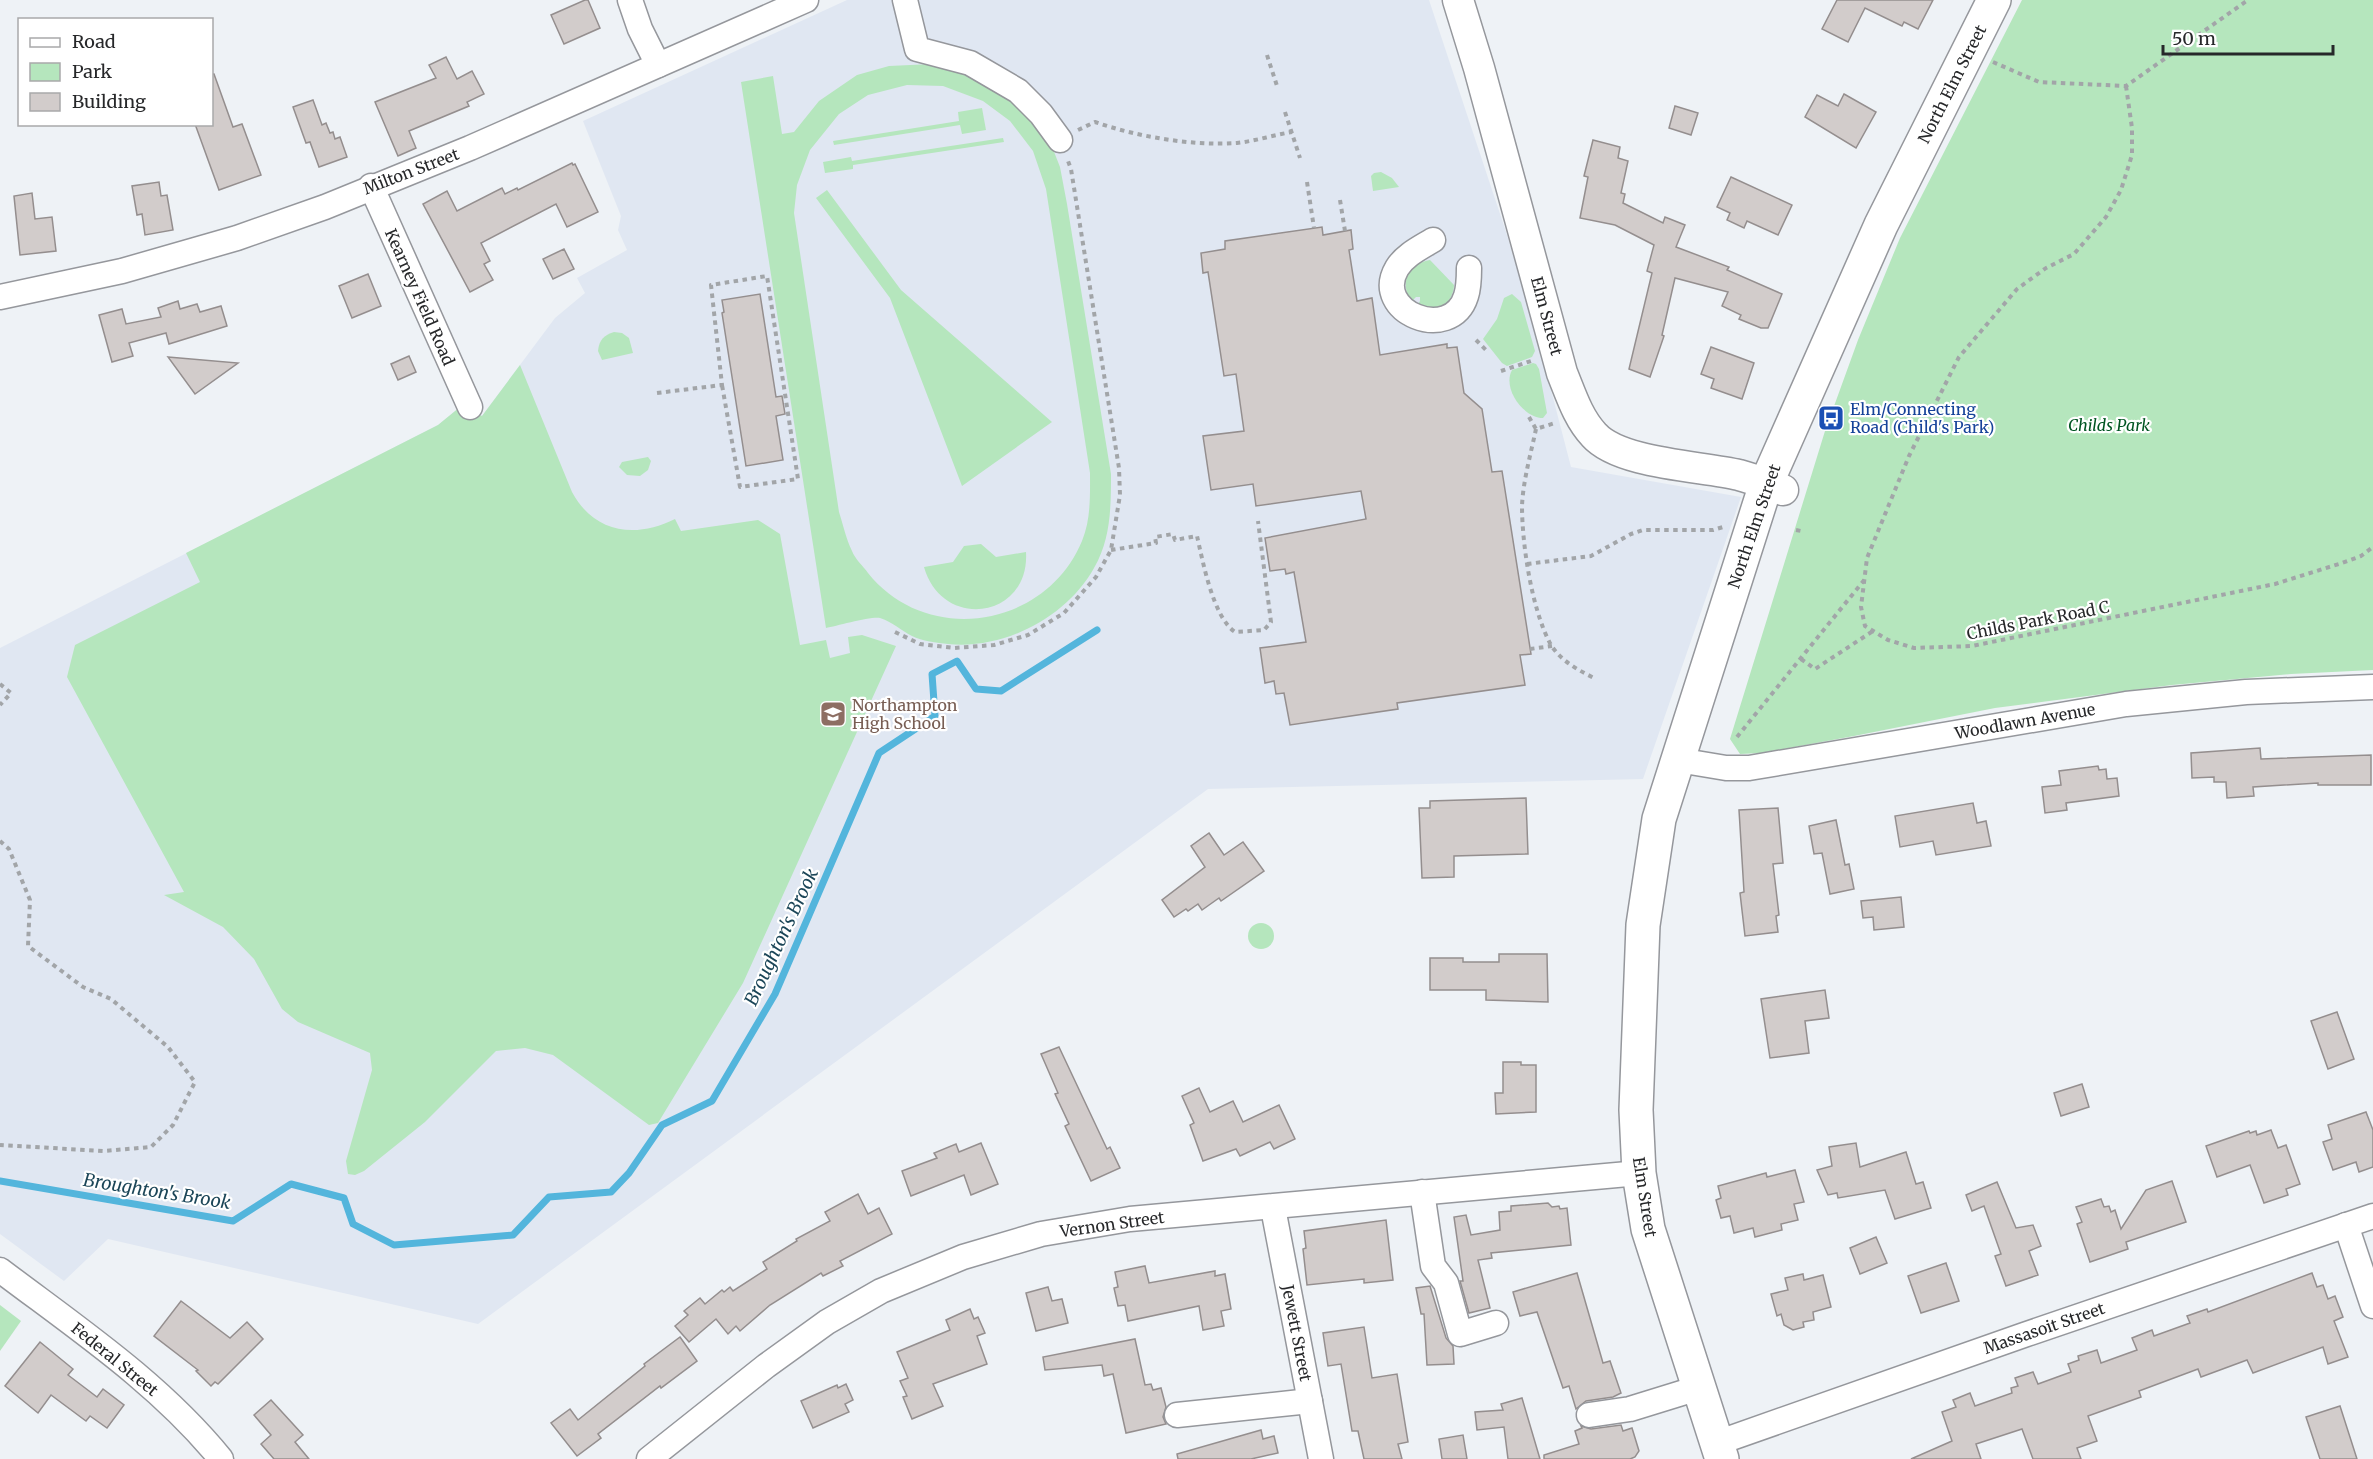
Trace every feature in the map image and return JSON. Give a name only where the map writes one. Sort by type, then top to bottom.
[{"type":"highway","name":"North Elm Street","points":[[1688,762],[1730,642],[1775,487],[1848,299],[1881,225],[1994,0]]},
{"type":"highway","name":"Elm Street","points":[[1688,762],[1659,819],[1643,925],[1636,1110],[1639,1173],[1648,1229],[1719,1451]]},
{"type":"main road","name":"Elm Street","points":[[1458,0],[1479,68],[1562,373],[1587,426],[1605,444],[1627,454],[1741,476],[1775,487]]},
{"type":"street","points":[[630,0],[640,29],[658,65]]},
{"type":"street","name":"Milton Street","points":[[0,297],[122,271],[227,241],[325,207],[371,186],[470,148],[806,0]]},
{"type":"street","points":[[905,0],[917,49],[970,63],[1018,91],[1041,114],[1059,140]]},
{"type":"street","name":"Kearney Field Road","points":[[371,186],[470,407]]},
{"type":"street","points":[[1433,240],[1404,259],[1394,275],[1392,288],[1394,295],[1407,313],[1433,321],[1451,315],[1466,299],[1469,268]]},
{"type":"street","name":"Woodlawn Avenue","points":[[1688,762],[1726,768],[1749,768],[2126,704],[2246,692],[2373,687]]},
{"type":"street","name":"Vernon Street","points":[[649,1459],[676,1450],[766,1366],[827,1322],[881,1291],[963,1257],[1041,1234],[1130,1220],[1639,1173]]},
{"type":"street","points":[[1422,1192],[1433,1266],[1446,1283],[1460,1334],[1496,1323]]},
{"type":"street","name":"Jewett Street","points":[[1273,1208],[1322,1459]]},
{"type":"street","name":"Massasoit Street","points":[[1719,1451],[2035,1331],[2373,1216]]},
{"type":"street","points":[[2346,1225],[2373,1306]]},
{"type":"street","name":"Federal Street","points":[[0,1270],[134,1371],[194,1425],[221,1459]]},
{"type":"street","points":[[1589,1415],[1630,1408],[1698,1388]]},
{"type":"street","points":[[1177,1415],[1310,1401]]},
{"type":"path","points":[[1969,49],[2011,72],[2039,82],[2126,86],[2248,0]]},
{"type":"path","points":[[1267,55],[1277,86]]},
{"type":"path","points":[[1801,659],[1815,669],[1873,631],[1865,626],[1861,607],[1867,558],[1888,501],[1959,357],[2017,289],[2046,268],[2074,254],[2106,217],[2121,190],[2132,155],[2132,128],[2126,86]]},
{"type":"path","points":[[1285,112],[1300,158]]},
{"type":"path","points":[[1084,126],[1095,122],[1120,131],[1177,141],[1238,143],[1292,132]]},
{"type":"path","points":[[895,632],[920,644],[954,648],[994,645],[1028,635],[1064,613],[1096,577],[1111,550],[1120,495],[1119,468],[1071,169],[1059,140]]},
{"type":"path","points":[[1307,183],[1314,228]]},
{"type":"path","points":[[1340,200],[1344,231]]},
{"type":"path","points":[[767,276],[800,479],[740,487],[722,385],[711,285],[767,276]]},
{"type":"path","points":[[1476,340],[1488,352]]},
{"type":"path","points":[[1501,371],[1539,359]]},
{"type":"path","points":[[657,393],[722,385]]},
{"type":"path","points":[[1529,417],[1536,429],[1522,505],[1527,564],[1535,603],[1552,646],[1571,667],[1594,678]]},
{"type":"path","points":[[1536,429],[1555,423]]},
{"type":"path","points":[[1111,550],[1156,543],[1155,537],[1173,534],[1175,540],[1197,536],[1207,577],[1227,626],[1235,632],[1264,630],[1271,622],[1258,521]]},
{"type":"path","points":[[1527,564],[1591,556],[1643,530],[1713,530],[1727,525]]},
{"type":"path","name":"Childs Park Road C","points":[[1873,631],[1888,640],[1914,648],[1972,646],[2275,584],[2361,556],[2373,547]]},
{"type":"path","points":[[1737,736],[1865,579]]},
{"type":"path","points":[[1530,649],[1552,646]]},
{"type":"path","points":[[0,684],[11,693],[0,705]]},
{"type":"path","points":[[0,842],[9,849],[30,900],[28,946],[83,987],[111,999],[168,1047],[195,1082],[173,1125],[151,1148],[103,1151],[0,1145]]},
{"type":"shaded area","name":"Northampton High School","points":[[847,0],[1429,0],[1507,235],[1537,336],[1571,467],[1741,497],[1643,779],[1208,789],[478,1324],[108,1239],[64,1281],[0,1234],[0,648],[438,425],[460,407],[387,202],[482,416],[555,318],[585,293],[577,278],[627,250],[618,230],[621,216],[583,121]]},
{"type":"green space","name":"Childs Park","points":[[2022,0],[2373,0],[2373,670],[2291,674],[2172,685],[1995,708],[1761,753],[1740,754],[1730,739],[1825,431],[1858,340],[1900,238]]},
{"type":"green space","points":[[932,64],[970,73],[1003,89],[1047,134],[1060,167],[1067,204],[1111,474],[1107,534],[1094,568],[1068,601],[1032,627],[991,642],[948,644],[930,642],[912,636],[880,618],[826,628],[741,82],[773,76],[782,134],[794,132],[819,101],[857,75],[889,66]],"holes":[[[907,85],[943,86],[983,101],[1010,121],[1033,151],[1046,189],[1090,473],[1089,507],[1085,533],[1065,570],[1042,593],[1014,609],[984,617],[952,618],[921,611],[893,596],[868,573],[853,554],[839,512],[794,213],[797,185],[810,150],[839,114],[868,95]]]},
{"type":"green space","points":[[982,108],[986,130],[962,134],[960,125],[834,145],[833,141],[959,121],[958,112]]},
{"type":"green space","points":[[1003,138],[1004,142],[853,165],[853,169],[825,173],[823,162],[851,157],[852,161]]},
{"type":"green space","points":[[1381,172],[1392,178],[1399,187],[1373,191],[1371,176]]},
{"type":"green space","points":[[827,190],[901,290],[1052,422],[962,486],[890,298],[816,198]]},
{"type":"green space","points":[[1430,260],[1454,285],[1448,302],[1441,308],[1432,310],[1417,306],[1420,297],[1412,301],[1406,288],[1406,281],[1411,270],[1416,265]]},
{"type":"green space","points":[[1512,294],[1521,302],[1535,351],[1532,357],[1507,366],[1483,339],[1497,319],[1504,298]]},
{"type":"green space","points":[[614,332],[622,333],[629,338],[633,353],[602,360],[598,351],[601,341],[605,336]]},
{"type":"green space","points":[[1533,363],[1539,369],[1547,413],[1543,418],[1536,417],[1522,408],[1516,401],[1510,385],[1512,370]]},
{"type":"green space","points":[[520,365],[572,492],[581,506],[592,516],[604,524],[631,530],[645,529],[675,519],[681,531],[758,520],[780,534],[800,645],[826,640],[830,658],[850,653],[848,637],[862,635],[896,646],[743,983],[658,1123],[649,1125],[553,1055],[525,1048],[496,1051],[425,1122],[364,1171],[355,1175],[348,1174],[346,1161],[372,1070],[370,1053],[298,1022],[282,1009],[254,959],[223,927],[164,895],[184,892],[67,677],[75,645],[200,582],[186,553],[438,425],[460,407],[482,416]]},
{"type":"green space","points":[[648,457],[651,461],[648,470],[640,476],[627,475],[619,467],[622,462]]},
{"type":"green space","points":[[981,544],[996,557],[1026,552],[1024,575],[1014,592],[1000,603],[983,609],[965,608],[948,601],[934,587],[924,567],[953,562],[964,546]]},
{"type":"green space","points":[[1261,923],[1270,927],[1274,936],[1270,945],[1261,949],[1252,945],[1248,936],[1252,927]]},
{"type":"green space","points":[[0,1305],[21,1321],[0,1351]]},
{"type":"building","points":[[588,0],[600,28],[564,44],[551,15]]},
{"type":"building","points":[[1837,0],[1933,0],[1918,29],[1904,22],[1902,26],[1865,8],[1848,42],[1822,29]]},
{"type":"building","points":[[446,57],[457,79],[472,71],[484,94],[467,102],[469,106],[409,131],[416,148],[398,156],[375,102],[436,78],[429,65]]},
{"type":"building","points":[[213,74],[233,127],[242,124],[261,175],[219,190],[196,126],[213,126]]},
{"type":"building","points":[[1844,94],[1876,112],[1856,148],[1805,117],[1817,95],[1838,106]]},
{"type":"building","points":[[313,100],[322,125],[326,123],[335,139],[340,137],[347,157],[319,167],[310,142],[306,143],[293,107]]},
{"type":"building","points":[[1675,106],[1698,113],[1691,135],[1669,128]]},
{"type":"building","points":[[1593,140],[1620,147],[1618,158],[1628,161],[1621,193],[1625,194],[1623,203],[1663,223],[1665,217],[1685,225],[1676,247],[1729,267],[1727,270],[1782,294],[1768,328],[1761,328],[1739,319],[1741,315],[1722,306],[1728,292],[1675,278],[1662,335],[1664,336],[1650,377],[1629,369],[1652,273],[1647,271],[1654,245],[1615,225],[1580,218],[1588,177],[1584,176]]},
{"type":"building","points":[[572,163],[575,164],[598,212],[567,227],[556,204],[481,243],[490,261],[484,264],[493,280],[470,292],[423,204],[447,191],[457,211],[502,188],[505,194],[517,188],[518,190]]},
{"type":"building","points":[[1731,177],[1792,205],[1778,235],[1747,221],[1744,228],[1727,220],[1730,213],[1717,207]]},
{"type":"building","points":[[159,182],[161,196],[167,195],[173,230],[145,235],[142,214],[137,215],[132,186]]},
{"type":"building","points":[[32,193],[35,219],[52,217],[56,251],[20,255],[14,196]]},
{"type":"building","points":[[1322,227],[1323,235],[1351,230],[1353,249],[1349,250],[1357,301],[1372,298],[1380,355],[1447,344],[1447,348],[1457,347],[1464,393],[1482,409],[1492,472],[1502,471],[1531,654],[1520,655],[1525,685],[1397,703],[1398,709],[1290,725],[1284,693],[1276,694],[1274,681],[1265,683],[1260,648],[1306,642],[1294,572],[1286,574],[1285,569],[1270,571],[1265,538],[1366,519],[1361,491],[1256,506],[1253,484],[1211,490],[1203,436],[1244,431],[1236,374],[1224,376],[1208,272],[1203,273],[1201,253],[1225,249],[1225,241]]},
{"type":"building","points":[[564,249],[574,269],[553,279],[543,259]]},
{"type":"building","points":[[368,274],[381,306],[352,318],[339,286]]},
{"type":"building","points":[[760,294],[776,397],[782,396],[785,414],[776,416],[783,460],[746,466],[722,313],[724,312],[722,300]]},
{"type":"building","points":[[178,301],[180,309],[197,304],[200,312],[221,306],[227,326],[169,344],[166,333],[129,343],[133,356],[112,362],[99,315],[122,309],[126,324],[161,317],[158,308]]},
{"type":"building","points":[[1711,347],[1754,363],[1742,399],[1711,388],[1714,379],[1701,374]]},
{"type":"building","points":[[409,356],[416,372],[398,380],[391,364]]},
{"type":"building","points":[[168,357],[238,363],[195,394]]},
{"type":"building","points":[[2260,748],[2261,759],[2371,755],[2371,785],[2318,785],[2318,783],[2253,787],[2254,796],[2227,798],[2226,782],[2214,782],[2214,777],[2192,778],[2191,753]]},
{"type":"building","points":[[2098,766],[2099,770],[2106,769],[2107,779],[2117,778],[2119,796],[2066,803],[2067,810],[2045,813],[2042,787],[2061,785],[2059,771]]},
{"type":"building","points":[[1526,798],[1528,854],[1454,856],[1454,877],[1422,878],[1419,808],[1430,808],[1430,801]]},
{"type":"building","points":[[1973,803],[1977,823],[1986,821],[1991,846],[1936,855],[1933,841],[1900,847],[1895,816]]},
{"type":"building","points":[[1778,808],[1783,863],[1773,864],[1779,915],[1776,916],[1778,932],[1745,936],[1740,893],[1744,892],[1739,810]]},
{"type":"building","points":[[1836,820],[1845,865],[1849,864],[1854,889],[1830,894],[1822,853],[1814,854],[1809,826]]},
{"type":"building","points":[[1209,833],[1224,855],[1243,842],[1264,871],[1221,901],[1219,898],[1202,910],[1198,904],[1174,917],[1162,900],[1205,867],[1191,846]]},
{"type":"building","points":[[1901,897],[1904,927],[1874,930],[1873,917],[1863,918],[1861,901]]},
{"type":"building","points":[[1499,954],[1547,954],[1548,1002],[1486,1000],[1486,990],[1430,990],[1430,958],[1463,958],[1463,962],[1499,962]]},
{"type":"building","points":[[1825,990],[1829,1018],[1805,1021],[1809,1053],[1770,1058],[1761,999]]},
{"type":"building","points":[[2337,1012],[2354,1059],[2328,1069],[2311,1021]]},
{"type":"building","points":[[1059,1047],[1107,1149],[1110,1147],[1120,1168],[1091,1181],[1065,1126],[1069,1124],[1055,1094],[1058,1093],[1041,1054]]},
{"type":"building","points":[[1503,1062],[1536,1065],[1536,1112],[1496,1114],[1495,1093],[1503,1093]]},
{"type":"building","points":[[2082,1084],[2089,1107],[2061,1116],[2054,1093]]},
{"type":"building","points":[[1199,1088],[1210,1112],[1233,1101],[1243,1122],[1279,1105],[1295,1139],[1274,1149],[1270,1142],[1240,1156],[1236,1149],[1203,1161],[1190,1125],[1194,1123],[1182,1096]]},
{"type":"building","points":[[2366,1112],[2373,1130],[2373,1167],[2359,1172],[2356,1162],[2333,1170],[2323,1142],[2332,1139],[2328,1125]]},
{"type":"building","points":[[2271,1130],[2278,1148],[2286,1145],[2300,1184],[2286,1189],[2288,1195],[2264,1203],[2250,1165],[2217,1177],[2206,1146],[2249,1131],[2250,1133],[2256,1131],[2257,1135]]},
{"type":"building","points":[[981,1143],[998,1184],[971,1195],[964,1175],[911,1196],[902,1171],[937,1158],[934,1153],[956,1144],[959,1152]]},
{"type":"building","points":[[1856,1143],[1860,1167],[1906,1152],[1916,1184],[1923,1182],[1931,1208],[1895,1219],[1885,1190],[1838,1198],[1837,1193],[1828,1195],[1817,1170],[1832,1166],[1829,1147]]},
{"type":"building","points":[[1795,1170],[1804,1202],[1794,1204],[1798,1220],[1781,1224],[1782,1230],[1755,1237],[1753,1228],[1734,1233],[1730,1216],[1721,1218],[1716,1200],[1721,1198],[1718,1186],[1766,1173],[1767,1177]]},
{"type":"building","points":[[2172,1181],[2186,1222],[2126,1242],[2128,1249],[2090,1262],[2077,1224],[2082,1222],[2076,1207],[2101,1199],[2104,1207],[2109,1206],[2111,1212],[2115,1210],[2121,1229],[2146,1190]]},
{"type":"building","points":[[1997,1182],[2016,1228],[2033,1225],[2041,1246],[2029,1251],[2038,1275],[2006,1286],[1995,1256],[2001,1254],[1984,1206],[1972,1211],[1966,1195]]},
{"type":"building","points":[[858,1194],[868,1214],[879,1208],[892,1234],[840,1261],[843,1266],[823,1276],[821,1273],[770,1305],[740,1331],[736,1326],[728,1334],[716,1319],[689,1342],[675,1326],[688,1315],[684,1311],[700,1298],[705,1304],[722,1290],[724,1292],[730,1287],[733,1291],[767,1269],[763,1262],[797,1241],[796,1239],[830,1221],[825,1212]]},
{"type":"building","points":[[1548,1203],[1552,1207],[1567,1208],[1571,1245],[1491,1253],[1492,1258],[1478,1260],[1490,1308],[1469,1313],[1460,1281],[1463,1281],[1454,1217],[1466,1215],[1471,1235],[1500,1230],[1499,1212],[1511,1211],[1511,1206]]},
{"type":"building","points":[[1386,1220],[1393,1280],[1364,1283],[1364,1279],[1307,1285],[1303,1249],[1306,1248],[1304,1231]]},
{"type":"building","points":[[1876,1237],[1887,1263],[1860,1274],[1850,1248]]},
{"type":"building","points":[[1946,1263],[1959,1301],[1921,1313],[1908,1276]]},
{"type":"building","points":[[1145,1266],[1149,1283],[1215,1271],[1215,1276],[1225,1274],[1231,1309],[1221,1311],[1224,1326],[1203,1330],[1199,1306],[1128,1321],[1125,1305],[1118,1306],[1114,1288],[1118,1287],[1115,1272]]},
{"type":"building","points":[[1577,1273],[1603,1363],[1610,1361],[1621,1393],[1613,1397],[1586,1401],[1576,1409],[1569,1386],[1563,1388],[1537,1312],[1520,1316],[1513,1292]]},
{"type":"building","points":[[2312,1273],[2317,1287],[2323,1285],[2328,1299],[2335,1296],[2343,1317],[2334,1321],[2348,1357],[2328,1364],[2323,1347],[2253,1373],[2247,1360],[2201,1377],[2198,1369],[2139,1391],[2141,1397],[2088,1416],[2097,1441],[2077,1448],[2081,1459],[2033,1459],[2022,1429],[1976,1444],[1981,1459],[1911,1459],[1952,1441],[1942,1412],[1956,1407],[1953,1400],[1970,1393],[1975,1406],[2012,1393],[2011,1388],[2018,1386],[2015,1378],[2033,1372],[2038,1384],[2071,1372],[2068,1364],[2079,1360],[2078,1356],[2097,1350],[2101,1363],[2137,1350],[2132,1338],[2152,1330],[2154,1336],[2190,1323],[2187,1316],[2207,1309],[2208,1312]]},
{"type":"building","points":[[1803,1274],[1804,1280],[1823,1275],[1831,1307],[1813,1312],[1814,1320],[1803,1322],[1804,1327],[1793,1330],[1784,1325],[1781,1314],[1777,1316],[1771,1294],[1788,1290],[1785,1278]]},
{"type":"building","points":[[1430,1286],[1446,1338],[1453,1346],[1454,1364],[1427,1365],[1424,1314],[1421,1314],[1416,1288]]},
{"type":"building","points":[[1048,1287],[1052,1301],[1062,1299],[1068,1323],[1036,1331],[1026,1293]]},
{"type":"building","points":[[181,1301],[230,1338],[247,1322],[263,1339],[218,1384],[215,1382],[211,1386],[196,1371],[198,1370],[154,1336]]},
{"type":"building","points":[[970,1309],[974,1319],[978,1317],[985,1333],[977,1336],[987,1364],[933,1384],[943,1406],[912,1419],[903,1397],[907,1396],[900,1381],[908,1378],[897,1352],[950,1330],[946,1320]]},
{"type":"building","points":[[1364,1327],[1372,1378],[1397,1374],[1408,1442],[1398,1444],[1402,1459],[1364,1459],[1358,1431],[1352,1431],[1341,1364],[1328,1366],[1323,1333]]},
{"type":"building","points":[[680,1337],[697,1361],[661,1388],[660,1386],[598,1434],[601,1438],[577,1456],[551,1423],[570,1409],[578,1420]]},
{"type":"building","points":[[1135,1339],[1145,1385],[1151,1384],[1153,1390],[1161,1388],[1166,1407],[1163,1417],[1166,1424],[1126,1433],[1113,1374],[1104,1376],[1102,1365],[1045,1370],[1043,1357]]},
{"type":"building","points":[[40,1342],[73,1369],[68,1375],[97,1397],[103,1389],[124,1405],[107,1428],[90,1416],[86,1421],[51,1395],[38,1413],[5,1386]]},
{"type":"building","points":[[846,1384],[853,1400],[845,1404],[849,1412],[813,1428],[801,1401],[837,1385],[838,1388]]},
{"type":"building","points":[[1522,1398],[1540,1459],[1508,1459],[1504,1427],[1477,1430],[1475,1412],[1503,1410],[1501,1404]]},
{"type":"building","points":[[271,1400],[303,1435],[295,1442],[309,1459],[274,1459],[261,1444],[271,1435],[254,1415]]},
{"type":"building","points":[[2340,1406],[2357,1459],[2320,1459],[2306,1417]]},
{"type":"building","points":[[1621,1425],[1623,1431],[1632,1428],[1639,1451],[1635,1457],[1630,1459],[1544,1459],[1544,1455],[1579,1444],[1575,1431],[1582,1428],[1581,1426],[1591,1429]]},
{"type":"building","points":[[1261,1430],[1263,1439],[1274,1436],[1278,1453],[1251,1459],[1178,1459],[1177,1454]]},
{"type":"building","points":[[1463,1435],[1467,1459],[1442,1459],[1439,1439]]},
{"type":"waterway","name":"Broughton's Brook","points":[[0,1181],[233,1221],[291,1184],[344,1198],[353,1224],[394,1245],[513,1235],[549,1197],[611,1192],[629,1173],[662,1125],[712,1101],[775,994],[879,753],[935,716],[932,674],[957,661],[976,689],[1001,691],[1097,630]]},
{"type":"place","name":"Elm/Connecting Road (Child's Park)","points":[[1831,418]]},
{"type":"place","name":"Northampton High School","points":[[833,714]]}]
